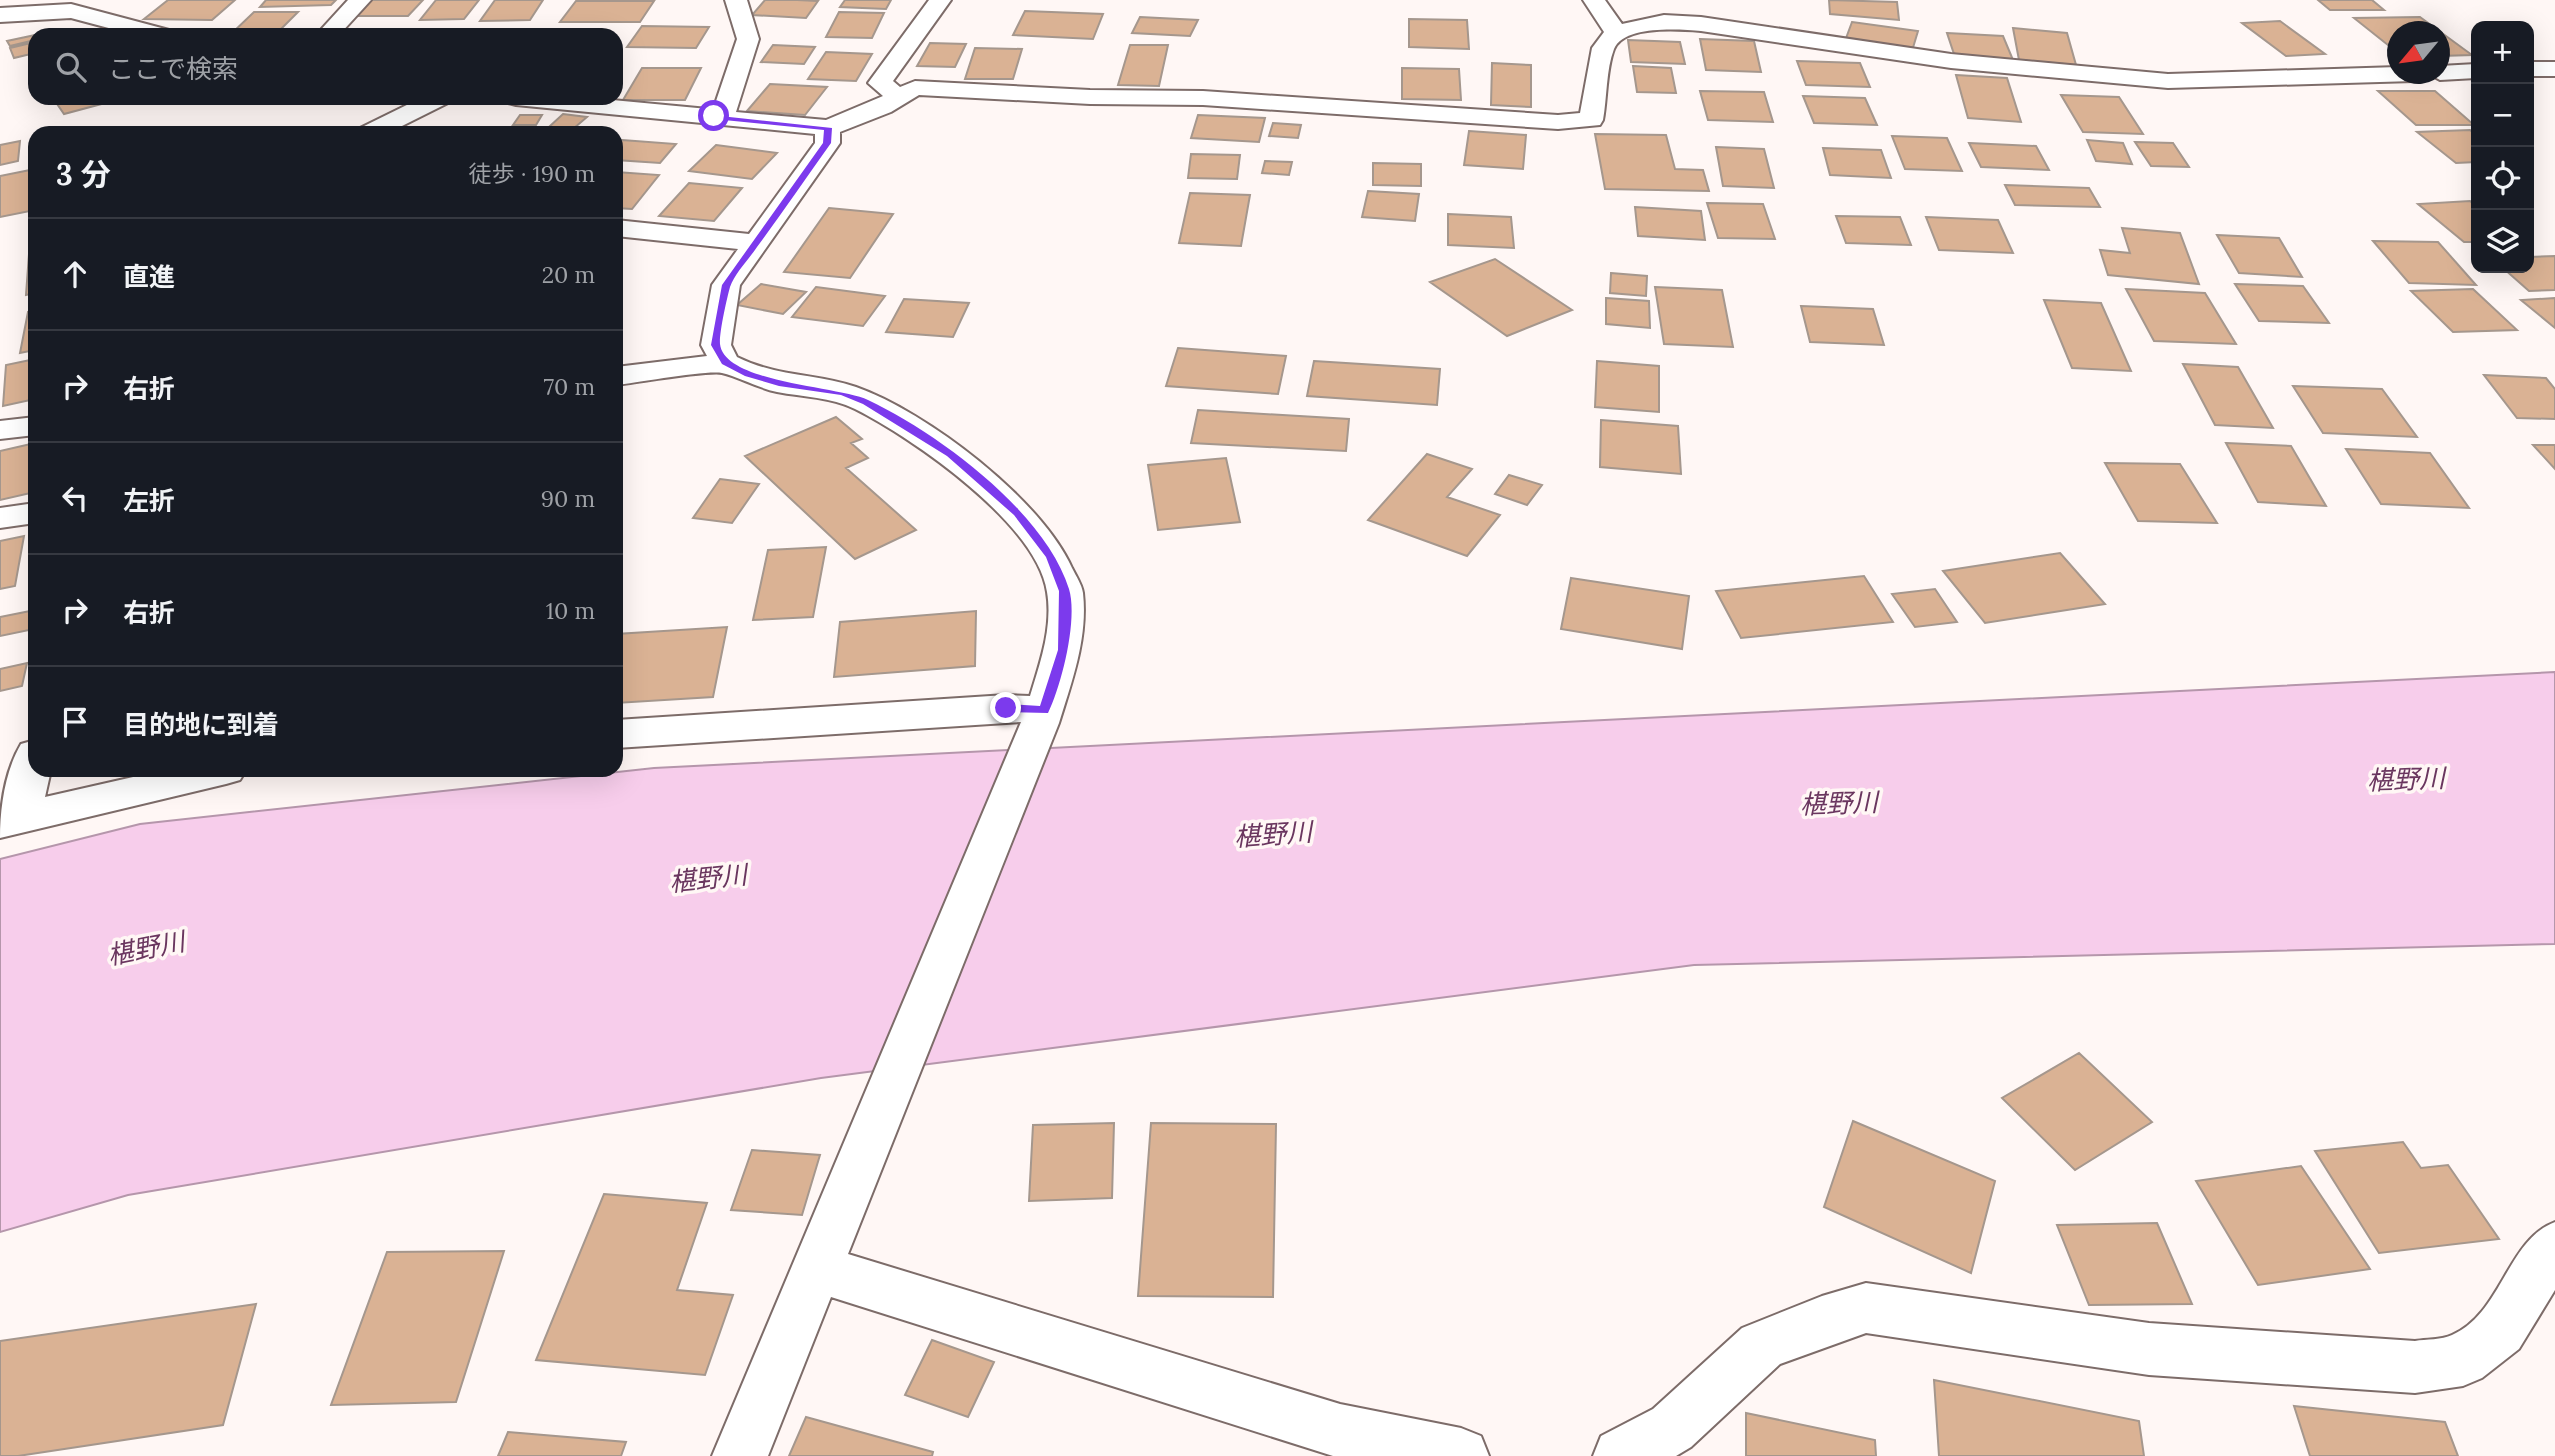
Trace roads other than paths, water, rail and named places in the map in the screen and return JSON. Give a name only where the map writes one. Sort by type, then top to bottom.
[{"type":"street","points":[[334,28],[360,0]]},
{"type":"street","points":[[714,116],[726,108],[748,39],[736,0]]},
{"type":"street","points":[[900,97],[880,83],[940,0]]},
{"type":"street","points":[[1594,0],[1616,32]]},
{"type":"street","points":[[114,22],[135,7]]},
{"type":"street","points":[[0,15],[71,11],[136,28]]},
{"type":"street","points":[[593,105],[828,128],[915,88],[941,88],[1090,97],[1203,98],[1558,122],[1591,120],[1603,48],[1616,32],[1664,22],[1701,24],[1951,61],[2168,81],[2387,75]]},
{"type":"street","points":[[2534,69],[2555,69]]},
{"type":"street","points":[[2450,72],[2471,71]]},
{"type":"street","points":[[383,126],[426,105]]},
{"type":"street","points":[[725,363],[716,345],[726,285],[827,143],[828,128]]},
{"type":"street","points":[[623,229],[756,243]]},
{"type":"street","points":[[623,375],[725,363],[768,380],[843,393],[866,402],[951,454],[1018,512],[1051,557],[1065,591],[1063,650],[1042,716],[895,1082],[740,1456]]},
{"type":"street","points":[[0,430],[28,427]]},
{"type":"street","points":[[0,518],[28,514]]},
{"type":"street","points":[[623,734],[1006,708],[1042,716]]},
{"type":"street","points":[[10,820],[28,772]]},
{"type":"street","points":[[10,820],[196,777]]},
{"type":"street","points":[[1621,1456],[1672,1428],[1761,1346],[1822,1321],[1866,1308],[1996,1329],[2149,1349],[2415,1367],[2463,1360],[2500,1331],[2555,1245]]},
{"type":"street","points":[[816,1268],[1340,1431],[1461,1456]]},
{"type":"water","name":"椹野川","points":[[2555,672],[2555,944],[1694,965],[821,1078],[128,1195],[0,1232],[0,859],[140,824],[571,777],[623,777],[623,771]]}]
